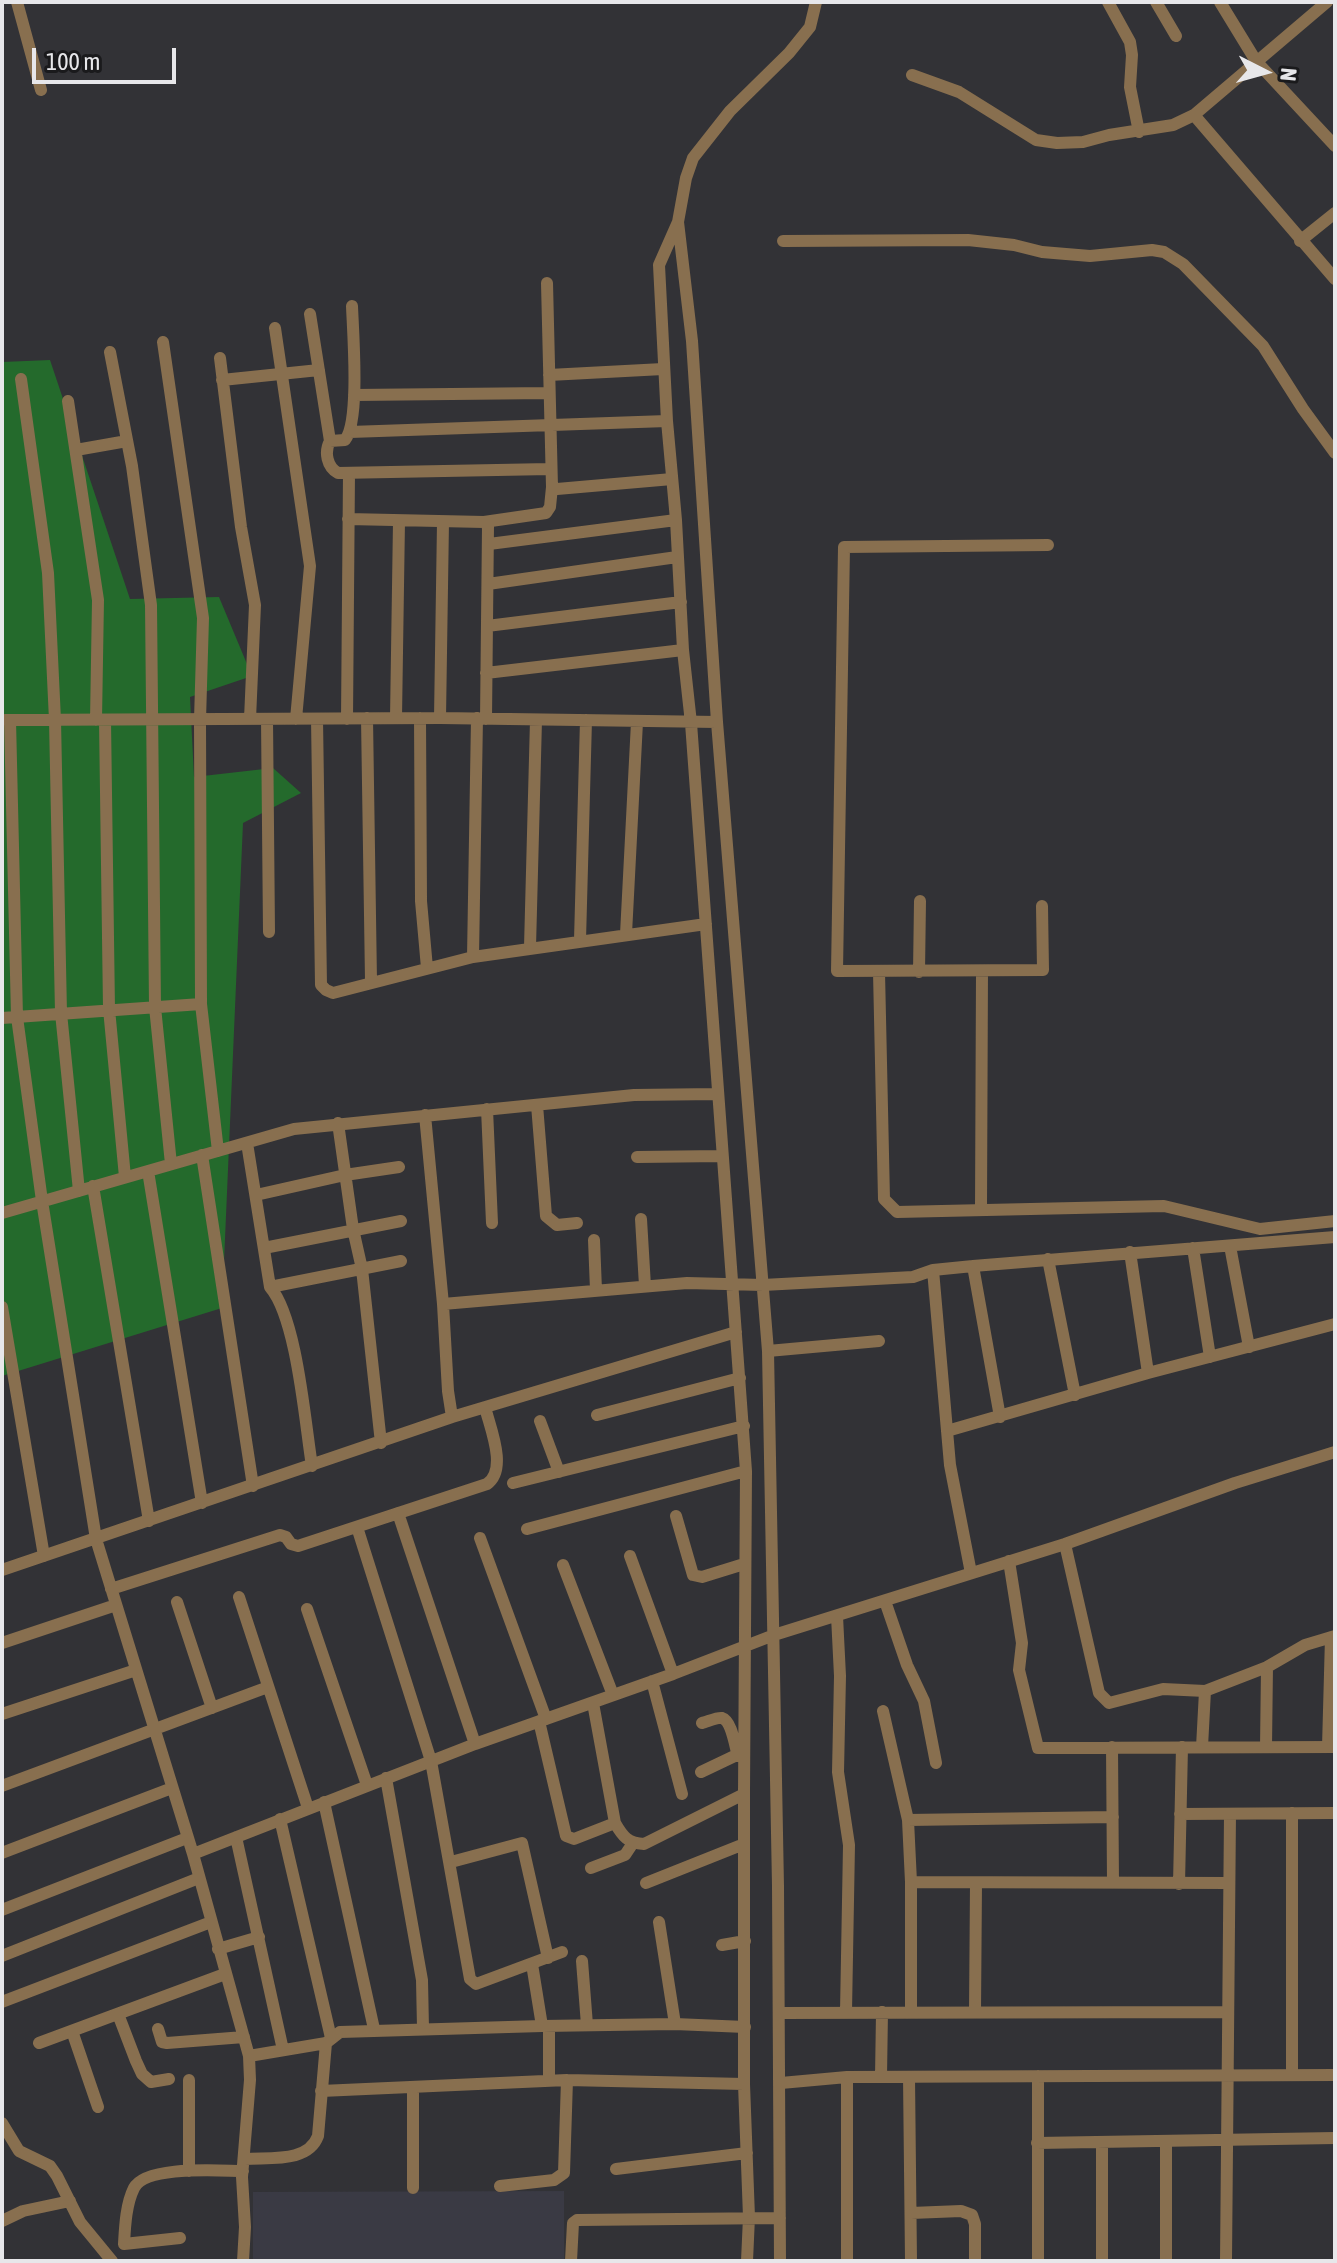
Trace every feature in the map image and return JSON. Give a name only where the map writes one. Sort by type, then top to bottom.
[{"type":"street","points":[[17,2],[41,90]]},
{"type":"street","points":[[747,2261],[749,2217],[744,2084],[742,1753],[746,1471],[683,650],[663,369],[659,265],[678,222],[693,158],[730,111],[789,53],[810,27],[816,2]]},
{"type":"street","points":[[1108,2],[1130,42],[1130,87],[1139,132]]},
{"type":"street","points":[[1156,2],[1176,36]]},
{"type":"street","points":[[1220,2],[1256,61],[1335,146]]},
{"type":"street","points":[[912,75],[959,92],[1036,140],[1083,142],[1173,125],[1194,115],[1327,2],[1335,11]]},
{"type":"street","points":[[1194,115],[1335,279]]},
{"type":"street","points":[[1300,241],[1335,213]]},
{"type":"street","points":[[678,222],[685,263],[717,722],[768,1351],[781,2083],[780,2261]]},
{"type":"street","points":[[783,241],[968,240],[1090,256],[1152,250],[1164,252],[1183,264],[1263,346],[1335,453]]},
{"type":"street","points":[[659,265],[685,263]]},
{"type":"street","points":[[348,519],[484,522],[546,513],[550,507],[552,487],[547,283]]},
{"type":"street","points":[[330,441],[345,440],[350,432],[354,395],[352,306]]},
{"type":"street","points":[[310,314],[330,441],[328,464],[338,473],[550,469]]},
{"type":"street","points":[[275,328],[311,575],[296,719]]},
{"type":"street","points":[[163,342],[203,618],[200,720],[201,1004],[218,1151]]},
{"type":"street","points":[[110,352],[127,441],[151,605],[155,1007],[171,1164]]},
{"type":"street","points":[[220,358],[241,527],[255,605],[250,719]]},
{"type":"street","points":[[549,375],[663,369]]},
{"type":"street","points":[[222,380],[319,370]]},
{"type":"street","points":[[21,379],[48,573],[55,720],[61,1013],[79,1191]]},
{"type":"street","points":[[354,395],[549,393]]},
{"type":"street","points":[[68,401],[99,609],[109,1009],[125,1177]]},
{"type":"street","points":[[350,432],[667,421]]},
{"type":"street","points":[[76,450],[127,441]]},
{"type":"street","points":[[347,719],[349,473]]},
{"type":"street","points":[[552,487],[672,479]]},
{"type":"street","points":[[546,513],[553,520],[555,536]]},
{"type":"street","points":[[489,544],[676,520]]},
{"type":"street","points":[[396,718],[399,521]]},
{"type":"street","points":[[440,718],[443,522]]},
{"type":"street","points":[[473,957],[481,718],[486,673],[489,530],[484,522]]},
{"type":"street","points":[[1042,906],[1043,970],[837,971],[844,547],[1048,545]]},
{"type":"street","points":[[488,584],[677,557]]},
{"type":"street","points":[[487,626],[681,602]]},
{"type":"street","points":[[486,673],[683,650]]},
{"type":"street","points":[[367,718],[371,981]]},
{"type":"street","points":[[420,718],[421,901],[427,968]]},
{"type":"street","points":[[243,2261],[249,2056],[193,1854],[96,1539],[42,1201],[17,1017],[6,720],[481,718],[717,722]]},
{"type":"street","points":[[267,719],[269,932]]},
{"type":"street","points":[[317,719],[321,985],[326,990],[333,993],[473,957],[530,947],[706,924]]},
{"type":"street","points":[[530,947],[536,720]]},
{"type":"street","points":[[580,940],[586,720]]},
{"type":"street","points":[[626,934],[637,722]]},
{"type":"street","points":[[919,972],[920,901]]},
{"type":"street","points":[[981,1208],[982,971]]},
{"type":"street","points":[[879,972],[884,1199],[897,1212],[1164,1206],[1260,1229],[1335,1221]]},
{"type":"street","points":[[2,1018],[201,1004]]},
{"type":"street","points":[[2,1213],[294,1129],[634,1095],[717,1094]]},
{"type":"street","points":[[537,1105],[546,1216],[557,1225],[577,1223]]},
{"type":"street","points":[[487,1109],[492,1223]]},
{"type":"street","points":[[425,1115],[452,1417]]},
{"type":"street","points":[[338,1123],[362,1269],[381,1443]]},
{"type":"street","points":[[247,1143],[270,1287],[279,1300],[290,1330],[312,1466]]},
{"type":"street","points":[[202,1155],[253,1486]]},
{"type":"street","points":[[637,1157],[722,1156]]},
{"type":"street","points":[[256,1195],[345,1175],[399,1167]]},
{"type":"street","points":[[148,1171],[202,1503]]},
{"type":"street","points":[[93,1186],[149,1521]]},
{"type":"street","points":[[641,1219],[645,1286]]},
{"type":"street","points":[[264,1248],[401,1221]]},
{"type":"street","points":[[443,1304],[687,1283],[763,1285],[913,1277],[933,1270],[973,1266],[1335,1237]]},
{"type":"street","points":[[594,1240],[596,1290]]},
{"type":"street","points":[[1230,1246],[1249,1347]]},
{"type":"street","points":[[1193,1248],[1210,1357]]},
{"type":"street","points":[[1130,1252],[1148,1373]]},
{"type":"street","points":[[1048,1259],[1075,1395]]},
{"type":"street","points":[[270,1287],[401,1261]]},
{"type":"street","points":[[973,1266],[1000,1417]]},
{"type":"street","points":[[933,1270],[950,1465],[971,1573]]},
{"type":"street","points":[[2,1307],[44,1556]]},
{"type":"street","points":[[947,1431],[1148,1373],[1335,1324]]},
{"type":"street","points":[[2,1570],[452,1417],[736,1332]]},
{"type":"street","points":[[768,1351],[879,1341]]},
{"type":"street","points":[[597,1415],[740,1378]]},
{"type":"street","points":[[111,1589],[280,1535],[298,1546],[494,1479],[498,1466],[485,1407]]},
{"type":"street","points":[[540,1421],[559,1472]]},
{"type":"street","points":[[513,1483],[744,1426]]},
{"type":"street","points":[[193,1854],[475,1744],[673,1674],[745,1645],[1065,1544],[1235,1483],[1335,1452]]},
{"type":"street","points":[[527,1529],[746,1471]]},
{"type":"street","points":[[398,1513],[475,1744]]},
{"type":"street","points":[[676,1516],[693,1575],[702,1577],[744,1564]]},
{"type":"street","points":[[357,1527],[431,1761],[472,1983],[562,1952]]},
{"type":"street","points":[[480,1538],[543,1720],[566,1836],[574,1839],[615,1823]]},
{"type":"street","points":[[1009,1561],[1022,1643],[1019,1670],[1038,1748],[1332,1747],[1333,1637],[1285,1654],[1267,1667],[1205,1691],[1163,1689],[1118,1702],[1104,1701],[1099,1693],[1065,1544]]},
{"type":"street","points":[[630,1556],[673,1674]]},
{"type":"street","points":[[563,1565],[613,1695]]},
{"type":"street","points":[[239,1597],[308,1808]]},
{"type":"street","points":[[885,1601],[907,1665],[924,1701],[936,1763]]},
{"type":"street","points":[[177,1602],[212,1708]]},
{"type":"street","points":[[2,1643],[116,1605]]},
{"type":"street","points":[[307,1609],[367,1785]]},
{"type":"street","points":[[837,1616],[840,1676],[838,1772],[849,1845],[846,2012]]},
{"type":"street","points":[[1266,1747],[1267,1667]]},
{"type":"street","points":[[2,1714],[136,1670]]},
{"type":"street","points":[[652,1681],[682,1794]]},
{"type":"street","points":[[2,1786],[268,1687]]},
{"type":"street","points":[[1202,1747],[1205,1691]]},
{"type":"street","points":[[593,1703],[615,1823],[623,1836],[633,1843],[644,1844],[744,1794]]},
{"type":"street","points":[[883,1711],[908,1820],[911,2012]]},
{"type":"street","points":[[702,1723],[725,1719],[742,1753]]},
{"type":"street","points":[[1112,1747],[1113,1882]]},
{"type":"street","points":[[1179,1884],[1182,1747]]},
{"type":"street","points":[[701,1772],[742,1753]]},
{"type":"street","points":[[386,1778],[422,1980],[423,2028]]},
{"type":"street","points":[[2,1853],[172,1788]]},
{"type":"street","points":[[324,1802],[374,2029]]},
{"type":"street","points":[[1292,1813],[1292,2075]]},
{"type":"street","points":[[1180,1814],[1335,1813]]},
{"type":"street","points":[[1226,2261],[1230,1814]]},
{"type":"street","points":[[908,1820],[1113,1817]]},
{"type":"street","points":[[2,2123],[19,2151],[50,2166],[80,2222],[111,2260],[124,2244],[134,2189],[147,2176],[244,2165],[302,2155],[309,2151],[318,2136],[328,2040],[280,1819]]},
{"type":"street","points":[[236,1837],[283,2050]]},
{"type":"street","points":[[2,1910],[187,1838]]},
{"type":"street","points":[[451,1862],[522,1843],[548,1958]]},
{"type":"street","points":[[591,1868],[625,1855],[633,1843]]},
{"type":"street","points":[[646,1883],[744,1844]]},
{"type":"street","points":[[2,1956],[199,1878]]},
{"type":"street","points":[[911,1882],[1229,1883]]},
{"type":"street","points":[[975,2012],[976,1883]]},
{"type":"street","points":[[2,2002],[211,1922]]},
{"type":"street","points":[[659,1922],[675,2024]]},
{"type":"street","points":[[218,1949],[259,1937]]},
{"type":"street","points":[[722,1945],[745,1941]]},
{"type":"street","points":[[582,1961],[587,2025]]},
{"type":"street","points":[[532,1964],[546,2026],[549,2081]]},
{"type":"street","points":[[39,2043],[225,1974]]},
{"type":"street","points":[[881,2077],[882,2012]]},
{"type":"street","points":[[780,2013],[1228,2012]]},
{"type":"street","points":[[118,2014],[142,2074],[151,2082],[169,2079]]},
{"type":"street","points":[[249,2056],[328,2040],[340,2032],[374,2029],[675,2024],[745,2027]]},
{"type":"street","points":[[158,2029],[164,2043],[244,2037]]},
{"type":"street","points":[[72,2031],[98,2107]]},
{"type":"street","points":[[781,2083],[847,2077],[1335,2075]]},
{"type":"street","points":[[1038,2076],[1038,2261]]},
{"type":"street","points":[[847,2077],[847,2261]]},
{"type":"street","points":[[909,2077],[911,2261]]},
{"type":"street","points":[[189,2080],[189,2171]]},
{"type":"street","points":[[321,2091],[567,2080],[744,2084]]},
{"type":"street","points":[[500,2186],[554,2180],[564,2173],[567,2080]]},
{"type":"street","points":[[413,2087],[413,2188]]},
{"type":"street","points":[[1037,2143],[1335,2138]]},
{"type":"street","points":[[1102,2142],[1102,2261]]},
{"type":"street","points":[[1166,2142],[1166,2261]]},
{"type":"street","points":[[616,2169],[747,2153]]},
{"type":"street","points":[[2,2221],[23,2211],[70,2201]]},
{"type":"street","points":[[911,2213],[961,2211],[972,2215],[975,2224],[975,2261]]},
{"type":"street","points":[[571,2261],[571,2230],[577,2220],[780,2218]]},
{"type":"street","points":[[124,2244],[180,2238]]},
{"type":"shaded area","points":[[564,2191],[564,2261],[253,2261],[253,2192]]},
{"type":"green space","points":[[50,360],[130,599],[219,597],[252,676],[190,697],[194,777],[273,768],[301,793],[243,823],[222,1308],[2,1376],[2,362]]}]
